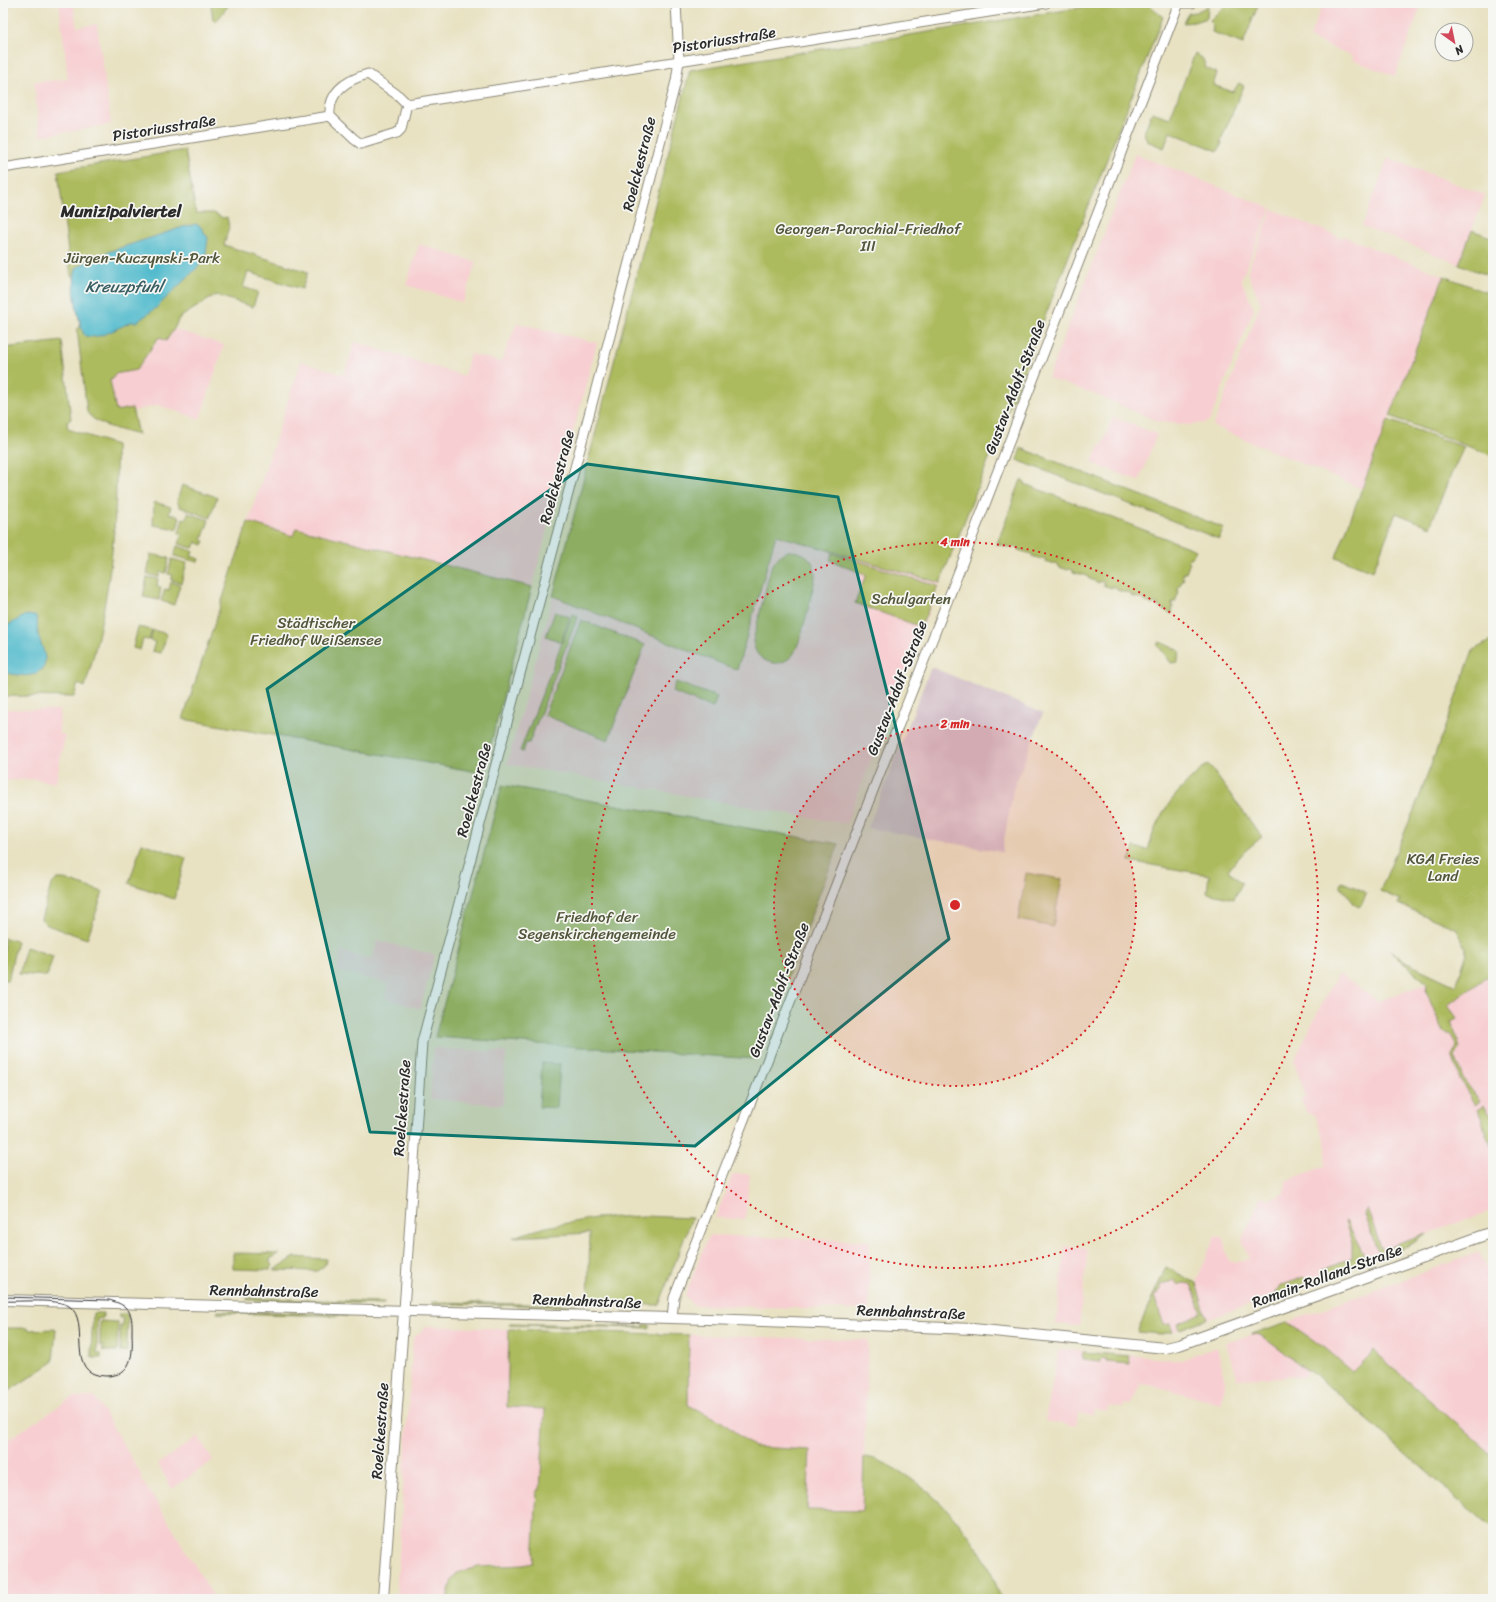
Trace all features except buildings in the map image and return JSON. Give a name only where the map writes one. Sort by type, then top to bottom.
[{"type":"main road","name":"Romain-Rolland-Straße","points":[[1170,1347],[1493,1232]]},
{"type":"main road","name":"Rennbahnstraße","points":[[3,1300],[672,1318],[973,1329],[1158,1348],[1170,1347]]},
{"type":"main road","name":"Roelckestraße","points":[[383,1599],[404,1310]]},
{"type":"street","name":"Roelckestraße","points":[[404,1310],[422,1042],[654,167],[679,61],[676,3]]},
{"type":"street","name":"Pistoriusstraße","points":[[407,104],[1046,3]]},
{"type":"street","points":[[1180,3],[1192,3]]},
{"type":"street","name":"Gustav-Adolf-Straße","points":[[672,1318],[674,1298],[1180,3]]},
{"type":"street","points":[[368,74],[394,92],[407,104],[401,129],[397,133],[361,144],[330,116],[329,108],[332,96],[336,90],[368,74]]},
{"type":"street","name":"Pistoriusstraße","points":[[3,168],[330,116]]},
{"type":"highlighted area","points":[[587,464],[838,497],[949,939],[695,1146],[370,1132],[267,689]]},
{"type":"shaded area","points":[[59,3],[78,3],[73,4],[77,27],[97,24],[111,124],[73,131],[71,133],[71,131],[40,136],[34,82],[68,79]]},
{"type":"shaded area","points":[[1323,3],[1422,3],[1395,76],[1352,60],[1353,56],[1309,38]]},
{"type":"shaded area","points":[[1135,154],[1271,208],[1241,280],[1254,309],[1210,420],[1205,423],[1190,425],[1159,422],[1094,394],[1048,378]]},
{"type":"shaded area","points":[[1388,158],[1485,195],[1459,264],[1362,226]]},
{"type":"shaded area","points":[[1272,209],[1342,238],[1343,236],[1444,276],[1362,489],[1213,426],[1261,303],[1247,272]]},
{"type":"shaded area","points":[[419,244],[476,262],[463,303],[406,285]]},
{"type":"shaded area","points":[[517,323],[597,343],[532,587],[296,528],[293,536],[248,522],[301,361],[344,375],[355,342],[464,376],[470,354],[501,362]]},
{"type":"shaded area","points":[[174,329],[224,345],[200,419],[158,405],[133,411],[132,408],[116,411],[110,380],[113,379],[115,374],[136,370],[160,337],[166,341]]},
{"type":"shaded area","points":[[1113,417],[1157,434],[1139,481],[1092,463],[1099,445],[1102,446]]},
{"type":"shaded area","points":[[776,535],[940,583],[846,824],[507,764],[553,596],[737,670]]},
{"type":"shaded area","points":[[931,667],[1043,713],[1013,790],[1002,852],[868,828]]},
{"type":"shaded area","points":[[3,709],[60,710],[59,734],[65,735],[56,783],[34,779],[3,781]]},
{"type":"shaded area","points":[[377,940],[435,955],[420,1009],[384,999],[388,984],[336,971],[341,951],[372,960]]},
{"type":"shaded area","points":[[1464,963],[1482,970],[1493,985],[1493,1210],[1427,1234],[1407,1247],[1173,1332],[1161,1334],[1137,1332],[1166,1267],[1196,1283],[1215,1235],[1223,1238],[1228,1260],[1235,1263],[1249,1258],[1242,1239],[1262,1196],[1269,1199],[1284,1193],[1283,1189],[1287,1188],[1285,1181],[1325,1166],[1326,1146],[1315,1115],[1307,1113],[1301,1100],[1305,1095],[1294,1061],[1322,1003],[1339,974],[1378,1001],[1426,984],[1456,986]]},
{"type":"shaded area","points":[[433,1048],[506,1052],[503,1105],[430,1099]]},
{"type":"shaded area","points":[[733,1174],[750,1174],[745,1219],[715,1218]]},
{"type":"shaded area","points":[[709,1235],[870,1241],[869,1310],[693,1305],[685,1295]]},
{"type":"shaded area","points":[[1065,1246],[1088,1249],[1079,1326],[1056,1324]]},
{"type":"shaded area","points":[[1479,1252],[1493,1280],[1493,1456],[1375,1351],[1353,1372],[1325,1348],[1287,1322]]},
{"type":"shaded area","points":[[428,1326],[509,1329],[507,1384],[545,1409],[540,1490],[537,1490],[533,1563],[524,1565],[492,1565],[465,1571],[452,1579],[447,1599],[396,1599],[413,1338]]},
{"type":"shaded area","points":[[1252,1334],[1260,1335],[1308,1368],[1305,1376],[1237,1379],[1226,1343]]},
{"type":"shaded area","points":[[689,1335],[868,1340],[862,1511],[807,1510],[809,1450],[754,1447],[722,1422],[688,1405]]},
{"type":"shaded area","points":[[1217,1347],[1226,1382],[1220,1404],[1159,1387],[1141,1384],[1130,1405],[1124,1404],[1123,1408],[1108,1406],[1107,1412],[1094,1410],[1093,1416],[1078,1413],[1076,1426],[1045,1421],[1059,1349],[1181,1360]]},
{"type":"shaded area","points":[[73,1397],[95,1397],[142,1476],[140,1478],[156,1501],[215,1599],[3,1599],[3,1443]]},
{"type":"shaded area","points":[[198,1436],[213,1460],[172,1489],[158,1464]]},
{"type":"green space","points":[[213,3],[225,3],[228,6],[216,22],[213,20],[211,5]]},
{"type":"green space","name":"Georgen-Parochial-Friedhof III","points":[[1110,3],[1149,3],[1153,9],[1163,17],[940,583],[776,535],[737,670],[553,596],[690,70]]},
{"type":"green space","points":[[1227,3],[1259,3],[1243,44],[1212,32],[1213,28],[1210,20]]},
{"type":"green space","points":[[1208,6],[1207,18],[1194,22],[1183,23],[1188,13],[1196,12]]},
{"type":"green space","points":[[1195,53],[1203,59],[1206,68],[1217,73],[1213,85],[1233,92],[1239,83],[1244,86],[1220,142],[1222,143],[1218,151],[1170,132],[1164,148],[1147,141],[1144,133],[1152,112],[1170,118]]},
{"type":"green space","name":"Jürgen-Kuczynski-Park","points":[[185,150],[196,213],[214,213],[223,218],[227,217],[229,227],[224,245],[308,272],[302,289],[248,272],[243,287],[258,292],[253,307],[216,295],[179,318],[166,341],[159,337],[136,370],[115,374],[113,379],[110,380],[116,411],[132,408],[138,435],[103,424],[91,417],[87,412],[77,329],[80,328],[80,326],[74,276],[71,276],[58,171]]},
{"type":"green space","points":[[1472,230],[1493,238],[1493,270],[1491,277],[1459,264]]},
{"type":"green space","points":[[1444,276],[1493,295],[1493,456],[1390,416]]},
{"type":"green space","points":[[62,341],[71,419],[67,422],[68,429],[116,445],[115,507],[106,597],[85,687],[78,684],[74,697],[3,696],[3,348]]},
{"type":"green space","points":[[1388,420],[1464,447],[1448,481],[1430,527],[1396,513],[1373,571],[1336,557]]},
{"type":"green space","points":[[1021,448],[1224,528],[1219,539],[1017,460]]},
{"type":"green space","points":[[1021,480],[1025,482],[1025,484],[1196,550],[1188,561],[1190,562],[1186,573],[1184,572],[1182,577],[1184,578],[1177,590],[1179,591],[1175,602],[1173,601],[1172,614],[1157,606],[1158,604],[1154,603],[1153,605],[1144,601],[1144,599],[1131,596],[1131,594],[1117,590],[1117,588],[1113,586],[1112,588],[1103,585],[1104,583],[1100,581],[1099,583],[1088,578],[1088,576],[1045,561],[1046,559],[1032,556],[1032,554],[1018,550],[1019,548],[997,544]]},
{"type":"green space","points":[[182,485],[217,497],[210,518],[180,507],[177,501]]},
{"type":"green space","points":[[154,502],[171,507],[169,513],[180,517],[177,529],[153,525]]},
{"type":"green space","points":[[188,513],[209,520],[202,540],[205,541],[203,545],[196,542],[193,548],[179,544],[182,534],[179,533],[183,518],[186,519]]},
{"type":"green space","name":"Städtischer Friedhof Weißensee","points":[[248,522],[293,536],[296,528],[532,587],[483,773],[183,719]]},
{"type":"green space","points":[[177,546],[193,551],[191,556],[199,559],[198,562],[174,556]]},
{"type":"green space","points":[[788,551],[800,553],[809,558],[814,566],[815,578],[799,643],[795,651],[787,660],[772,663],[765,661],[760,657],[756,651],[753,641],[771,567],[780,555]]},
{"type":"green space","name":"Schulgarten","points":[[832,553],[938,586],[921,627],[855,603],[866,575],[830,560]]},
{"type":"green space","points":[[151,554],[169,558],[166,573],[160,572],[159,577],[147,574]]},
{"type":"green space","points":[[172,559],[187,563],[181,583],[171,580],[173,575],[168,574]]},
{"type":"green space","points":[[147,577],[158,579],[157,587],[161,587],[159,600],[143,597]]},
{"type":"green space","points":[[171,582],[180,585],[174,605],[161,601],[165,589],[169,590]]},
{"type":"green space","points":[[555,612],[570,617],[561,642],[546,636]]},
{"type":"green space","points":[[573,614],[578,616],[529,743],[526,743],[523,752],[520,751]]},
{"type":"green space","points":[[581,620],[645,645],[608,740],[544,715]]},
{"type":"green space","points":[[138,627],[152,630],[149,640],[143,639],[140,650],[133,648]]},
{"type":"green space","points":[[153,630],[167,634],[161,653],[152,651],[155,642],[150,641]]},
{"type":"green space","name":"KGA Freies Land","points":[[1493,640],[1493,985],[1487,977],[1448,1005],[1457,1018],[1451,1021],[1460,1048],[1455,1057],[1464,1080],[1480,1101],[1475,1105],[1460,1079],[1452,1055],[1457,1047],[1451,1035],[1443,1032],[1426,991],[1427,983],[1394,955],[1391,950],[1405,962],[1456,986],[1467,953],[1457,929],[1398,904],[1400,900],[1380,891],[1419,798],[1473,650]]},
{"type":"green space","points":[[1160,642],[1180,651],[1177,662],[1171,663],[1157,644]]},
{"type":"green space","points":[[676,682],[717,697],[713,708],[672,692]]},
{"type":"green space","points":[[1208,764],[1262,837],[1246,850],[1228,870],[1242,883],[1234,899],[1207,893],[1209,875],[1129,861],[1134,847],[1148,850],[1157,824],[1170,802],[1187,783]]},
{"type":"green space","name":"Friedhof der Segenskirchengemeinde","points":[[502,785],[839,844],[755,1059],[435,1037]]},
{"type":"green space","points":[[142,843],[186,858],[174,899],[129,883]]},
{"type":"green space","points":[[1026,873],[1062,879],[1053,927],[1018,920]]},
{"type":"green space","points":[[57,879],[64,879],[103,892],[87,939],[47,925],[41,919],[51,885]]},
{"type":"green space","points":[[1342,882],[1364,891],[1366,894],[1362,904],[1359,907],[1355,905],[1340,885]]},
{"type":"green space","points":[[4,938],[17,941],[8,980],[3,980]]},
{"type":"green space","points":[[26,947],[53,956],[47,976],[19,974]]},
{"type":"green space","points":[[542,1063],[560,1064],[557,1108],[539,1107]]},
{"type":"green space","points":[[1484,1106],[1493,1118],[1493,1150],[1478,1110]]},
{"type":"green space","points":[[1367,1208],[1382,1250],[1427,1234],[1407,1247],[1380,1257],[1364,1214]]},
{"type":"green space","points":[[645,1216],[692,1218],[659,1305],[588,1303],[590,1233],[513,1237],[546,1227],[595,1218]]},
{"type":"green space","points":[[1346,1220],[1367,1261],[1324,1276],[1324,1269],[1352,1257],[1352,1243],[1345,1221]]},
{"type":"green space","points":[[233,1253],[279,1254],[270,1259],[270,1263],[273,1265],[270,1270],[233,1269]]},
{"type":"green space","points":[[295,1257],[326,1259],[325,1265],[317,1271],[274,1270]]},
{"type":"green space","points":[[1166,1267],[1196,1283],[1207,1319],[1180,1329],[1178,1323],[1202,1313],[1191,1284],[1184,1283],[1177,1285],[1175,1280],[1160,1285],[1161,1290],[1158,1291],[1159,1294],[1154,1296],[1164,1325],[1170,1324],[1173,1332],[1161,1334],[1137,1332]]},
{"type":"green space","points":[[1303,1277],[1314,1280],[1275,1294],[1280,1285]]},
{"type":"green space","points":[[247,1298],[384,1302],[384,1304],[247,1300]]},
{"type":"green space","points":[[432,1302],[577,1305],[578,1307],[456,1304],[432,1305]]},
{"type":"green space","points":[[218,1311],[348,1314],[347,1316],[217,1313]]},
{"type":"green space","points":[[93,1313],[103,1313],[103,1318],[97,1319],[97,1353],[101,1354],[101,1358],[93,1358],[91,1355]]},
{"type":"green space","points":[[119,1314],[126,1314],[128,1317],[127,1352],[120,1352],[120,1326],[123,1326],[123,1318],[119,1318]]},
{"type":"green space","points":[[100,1321],[118,1322],[117,1351],[103,1351],[103,1346],[100,1346]]},
{"type":"green space","points":[[1287,1322],[1325,1348],[1353,1372],[1374,1351],[1493,1456],[1493,1530],[1329,1386],[1260,1335],[1252,1334]]},
{"type":"green space","points":[[510,1323],[644,1327],[644,1324],[650,1325],[649,1328],[509,1325]]},
{"type":"green space","points":[[3,1328],[28,1328],[29,1330],[56,1329],[53,1362],[3,1395]]},
{"type":"green space","points":[[509,1329],[689,1335],[688,1405],[722,1422],[754,1447],[810,1450],[807,1510],[862,1511],[864,1457],[881,1462],[897,1470],[924,1489],[960,1524],[980,1551],[988,1565],[1001,1599],[447,1599],[452,1579],[457,1573],[478,1567],[524,1565],[533,1563],[537,1490],[540,1490],[545,1409],[507,1407]]},
{"type":"green space","points":[[1083,1352],[1129,1356],[1130,1364],[1107,1362],[1107,1359],[1102,1358],[1101,1362],[1082,1360]]},
{"type":"water","name":"Kreuzpfuhl","points":[[196,224],[200,226],[208,238],[205,260],[156,308],[137,322],[131,322],[95,337],[84,335],[74,293],[76,268],[96,256]]},
{"type":"water","points":[[26,615],[36,616],[38,634],[44,652],[45,663],[43,668],[38,672],[28,676],[9,674],[3,668],[3,629]]},
{"type":"tram line","points":[[3,1297],[109,1300],[117,1302],[126,1308],[130,1313],[132,1325],[132,1349],[130,1362],[122,1372],[115,1375],[106,1376],[93,1374],[85,1367],[81,1358],[78,1323],[75,1313],[69,1306],[47,1301],[3,1301]]},
{"type":"district","name":"Munizipalviertel","points":[[121,211]]}]
